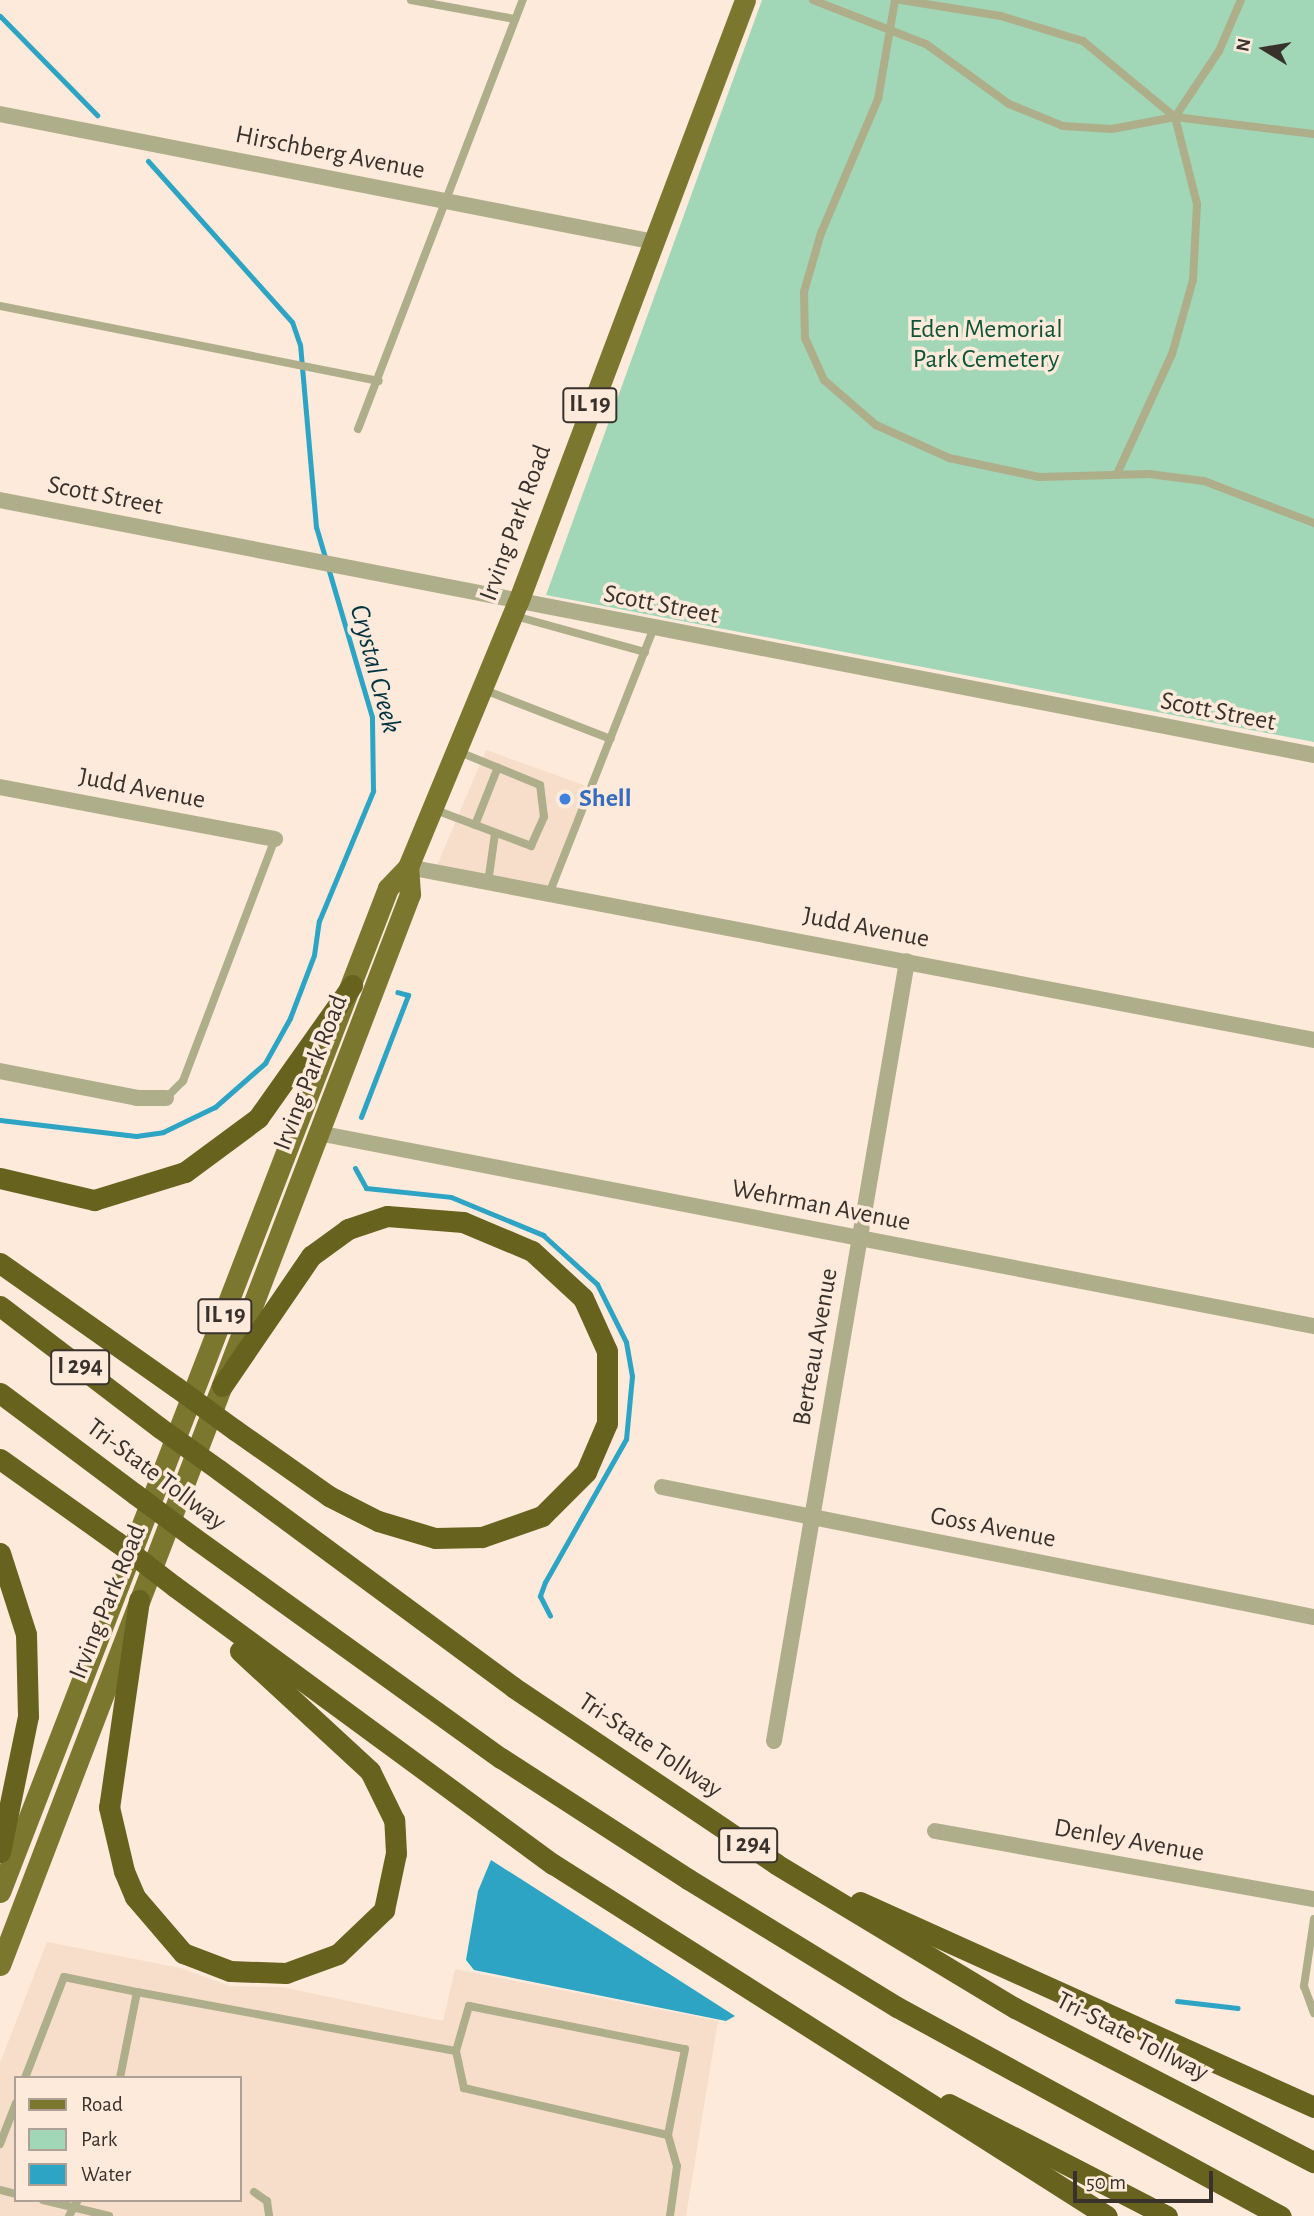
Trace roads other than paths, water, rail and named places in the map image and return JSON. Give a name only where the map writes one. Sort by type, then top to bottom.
[{"type":"highway","points":[[0,1178],[94,1200],[185,1172],[258,1118],[352,985]]},
{"type":"highway","points":[[0,1263],[329,1496],[378,1521],[435,1538],[482,1537],[542,1516],[586,1472],[607,1423],[607,1351],[583,1298],[532,1251],[463,1222],[387,1216],[348,1228],[311,1256],[222,1386]]},
{"type":"highway","name":"Tri-State Tollway","points":[[0,1306],[160,1428],[513,1687],[776,1864],[1014,2008],[1314,2162]]},
{"type":"highway","name":"Tri-State Tollway","points":[[0,1393],[193,1537],[501,1758],[688,1879],[897,2007],[1280,2216]]},
{"type":"highway","points":[[0,1459],[172,1590],[553,1864],[1108,2216]]},
{"type":"highway","points":[[0,1553],[26,1634],[28,1716],[0,1852]]},
{"type":"highway","points":[[139,1600],[108,1807],[135,1897],[183,1953],[211,1965],[286,1973],[315,1964],[359,1938],[384,1910],[396,1853],[394,1820],[370,1771],[326,1726],[172,1590]]},
{"type":"highway","points":[[776,1864],[1314,2107]]},
{"type":"highway","points":[[884,2073],[1167,2216]]},
{"type":"main road","name":"Irving Park Road","points":[[0,1892],[388,888],[408,867],[515,609],[650,242],[746,0]]},
{"type":"main road","name":"Irving Park Road","points":[[0,1965],[410,894],[408,867]]},
{"type":"street","name":"Hirschberg Avenue","points":[[0,114],[650,242]]},
{"type":"street","name":"Scott Street","points":[[0,500],[350,568],[515,609],[654,628],[1314,755]]},
{"type":"street","name":"Judd Avenue","points":[[0,788],[275,839]]},
{"type":"street","name":"Judd Avenue","points":[[408,867],[1314,1040]]},
{"type":"street","name":"Berteau Avenue","points":[[774,1741],[907,961]]},
{"type":"street","points":[[0,1071],[137,1098],[166,1098]]},
{"type":"street","name":"Wehrman Avenue","points":[[318,1133],[1314,1326]]},
{"type":"street","name":"Goss Avenue","points":[[662,1487],[1314,1617]]},
{"type":"street","name":"Denley Avenue","points":[[935,1831],[1314,1899]]},
{"type":"lane","points":[[411,0],[515,19]]},
{"type":"lane","points":[[358,429],[379,381],[523,0]]},
{"type":"lane","points":[[813,0],[944,54],[1009,104],[1063,127],[1112,130],[1175,117],[1314,134]]},
{"type":"lane","points":[[895,0],[891,31],[869,128],[810,263],[802,317],[809,357],[824,380],[876,425],[949,458],[1038,477],[1117,474],[1204,481],[1314,523]]},
{"type":"lane","points":[[901,0],[1000,16],[1083,41],[1175,117],[1197,204],[1193,280],[1172,354],[1117,474]]},
{"type":"lane","points":[[1175,117],[1219,51],[1241,0]]},
{"type":"lane","points":[[0,306],[310,363],[379,381]]},
{"type":"lane","points":[[515,609],[645,652]]},
{"type":"lane","points":[[549,894],[654,628]]},
{"type":"lane","points":[[482,689],[611,739]]},
{"type":"lane","points":[[433,809],[531,846],[544,817],[540,785],[457,751]]},
{"type":"lane","points":[[475,825],[498,767]]},
{"type":"lane","points":[[488,883],[495,833]]},
{"type":"lane","points":[[166,1098],[183,1081],[275,839]]},
{"type":"lane","points":[[1314,1919],[1304,1986],[1314,2013]]},
{"type":"lane","points":[[26,2076],[64,1977],[456,2051]]},
{"type":"lane","points":[[120,2076],[137,1992]]},
{"type":"lane","points":[[668,2134],[464,2088],[456,2051],[469,2006],[685,2049],[668,2134],[677,2166],[670,2216]]},
{"type":"lane","points":[[0,2144],[14,2108]]},
{"type":"lane","points":[[254,2192],[267,2201],[269,2216]]},
{"type":"lane","points":[[50,2202],[109,2216]]},
{"type":"water","points":[[491,1860],[735,2016],[726,2021],[474,1970],[466,1960],[478,1891]]},
{"type":"waterway","name":"Crystal Creek","points":[[0,16],[97,115]]},
{"type":"waterway","name":"Crystal Creek","points":[[0,1120],[136,1136],[163,1132],[215,1107],[265,1063],[290,1018],[314,955],[319,921],[373,791],[372,717],[316,527],[300,345],[292,322],[148,161]]},
{"type":"waterway","points":[[361,1117],[408,995],[397,992]]},
{"type":"waterway","points":[[355,1168],[366,1188],[451,1197],[543,1235],[597,1284],[626,1342],[632,1376],[626,1439],[545,1582],[540,1596],[550,1616]]},
{"type":"waterway","points":[[1177,2001],[1238,2008]]},
{"type":"place","name":"Shell","points":[[565,799]]},
{"type":"park label","name":"Eden Memorial Park Cemetery","points":[[986,345]]}]
